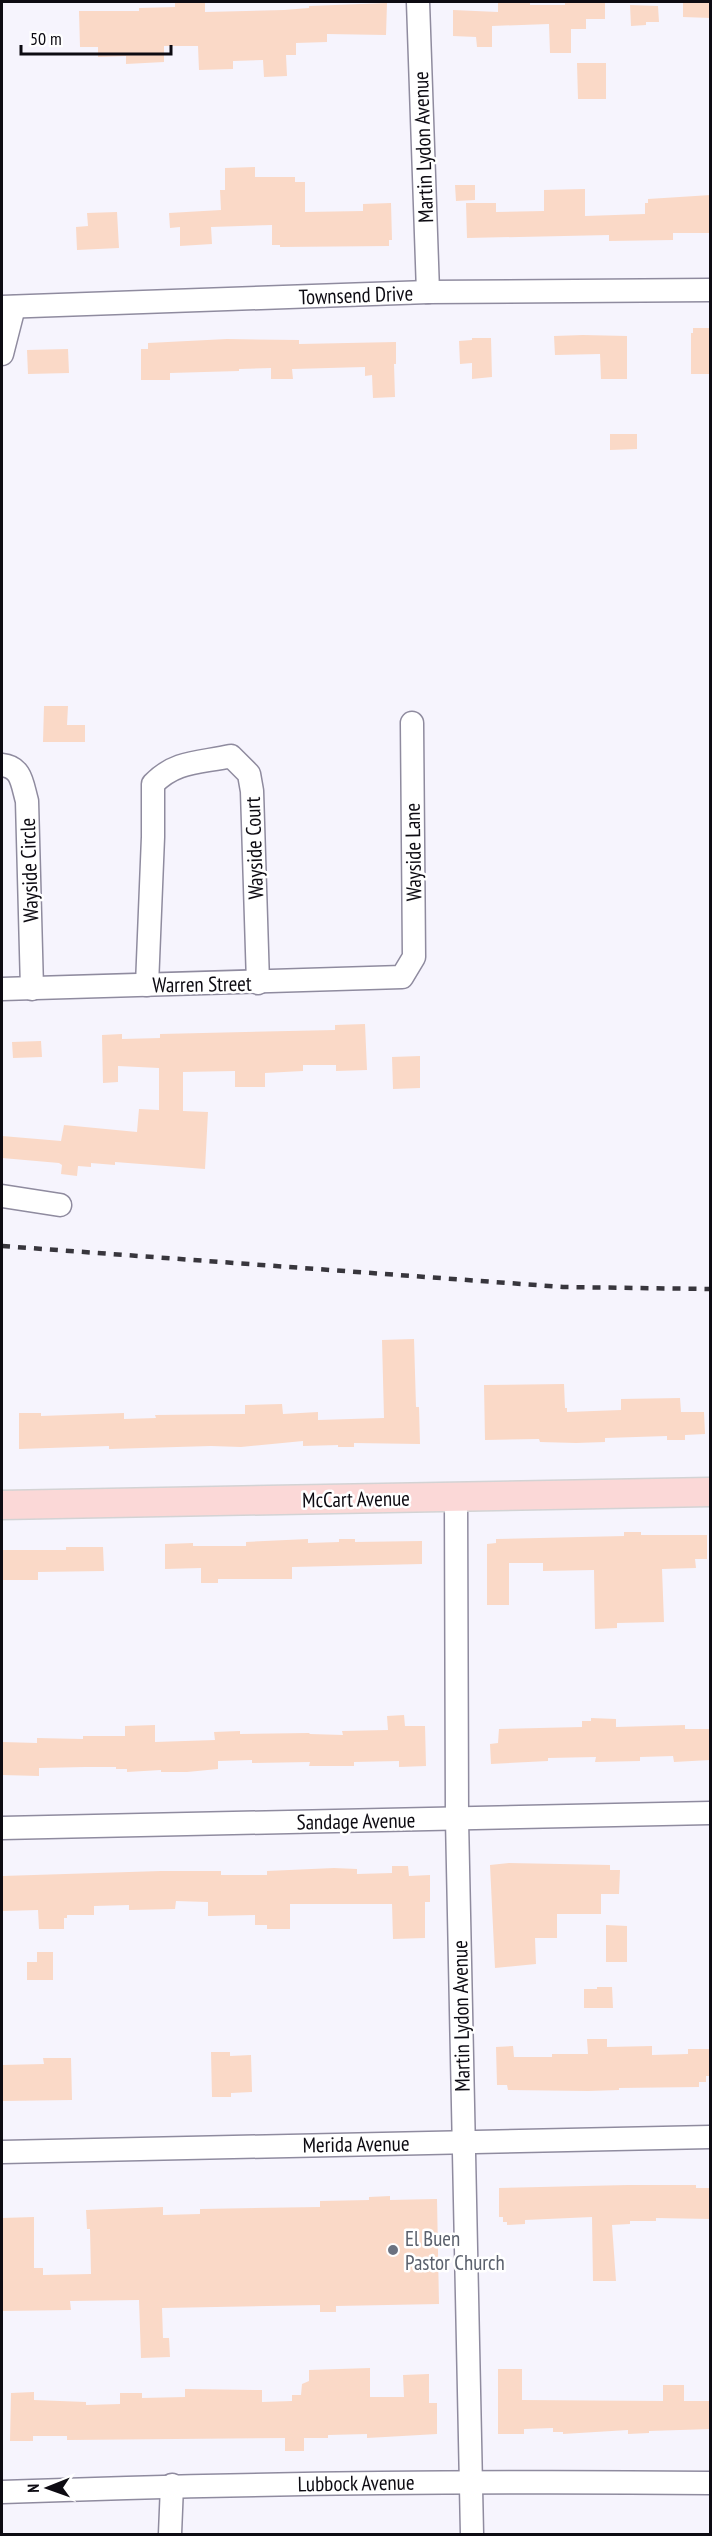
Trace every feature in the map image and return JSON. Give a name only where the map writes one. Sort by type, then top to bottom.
[{"type":"main road","name":"McCart Avenue","points":[[2,1505],[711,1492]]},
{"type":"street","name":"Martin Lydon Avenue","points":[[418,2],[428,292]]},
{"type":"street","name":"Townsend Drive","points":[[8,307],[428,292],[711,290]]},
{"type":"street","points":[[2,354],[8,307]]},
{"type":"street","name":"Wayside Lane","points":[[402,977],[414,957],[412,723]]},
{"type":"street","name":"Wayside Court","points":[[147,985],[153,784],[164,772],[184,763],[202,763],[231,756],[249,774],[252,791],[258,983]]},
{"type":"street","name":"Wayside Circle","points":[[2,765],[13,768],[20,774],[27,801],[32,989]]},
{"type":"street","name":"Warren Street","points":[[2,989],[402,977]]},
{"type":"street","points":[[2,1196],[60,1205]]},
{"type":"street","name":"Martin Lydon Avenue","points":[[456,1497],[457,1819],[472,2535]]},
{"type":"street","name":"Sandage Avenue","points":[[2,1828],[711,1813]]},
{"type":"street","name":"Merida Avenue","points":[[2,2152],[711,2137]]},
{"type":"street","name":"Lubbock Avenue","points":[[2,2492],[172,2485],[471,2481],[711,2484]]},
{"type":"street","points":[[170,2535],[172,2485]]},
{"type":"building","points":[[175,2],[205,2],[205,12],[284,10],[309,8],[309,6],[387,3],[386,35],[327,34],[327,42],[296,43],[296,55],[286,55],[287,76],[264,77],[263,60],[233,61],[233,69],[199,70],[198,46],[164,46],[164,62],[126,64],[126,56],[98,57],[98,47],[80,47],[79,11],[139,11],[139,8],[175,7]]},
{"type":"building","points":[[498,2],[565,5],[565,2],[605,2],[605,19],[586,19],[586,29],[571,29],[571,53],[550,53],[549,24],[492,26],[492,47],[477,47],[476,37],[453,36],[453,10],[498,12]]},
{"type":"building","points":[[683,2],[711,2],[711,18],[683,17]]},
{"type":"building","points":[[630,5],[658,6],[659,22],[646,22],[646,25],[631,26]]},
{"type":"building","points":[[577,63],[606,63],[606,99],[578,99]]},
{"type":"building","points":[[255,167],[255,177],[295,177],[295,182],[305,182],[305,212],[363,211],[363,204],[391,203],[392,240],[389,240],[389,246],[280,247],[280,245],[272,245],[272,225],[211,227],[212,244],[180,246],[180,227],[170,228],[169,213],[221,210],[220,190],[225,190],[225,168]]},
{"type":"building","points":[[455,185],[475,185],[475,200],[456,201]]},
{"type":"building","points":[[585,189],[585,216],[645,214],[645,203],[648,203],[648,199],[711,195],[711,233],[673,233],[673,240],[609,241],[609,235],[467,238],[466,203],[496,203],[496,212],[544,211],[544,190]]},
{"type":"building","points":[[117,212],[119,248],[77,250],[76,227],[88,226],[87,213]]},
{"type":"building","points":[[693,328],[711,328],[711,374],[691,374]]},
{"type":"building","points":[[554,336],[627,336],[627,379],[601,379],[600,354],[555,355]]},
{"type":"building","points":[[472,338],[491,338],[492,377],[472,379],[472,363],[460,364],[459,341],[472,340]]},
{"type":"building","points":[[227,339],[299,340],[299,344],[396,342],[395,397],[373,398],[372,375],[365,376],[365,367],[292,369],[293,379],[271,379],[271,368],[170,373],[170,380],[141,380],[141,349],[148,349],[148,343]]},
{"type":"building","points":[[68,349],[69,373],[28,374],[27,350]]},
{"type":"building","points":[[610,434],[637,434],[637,449],[610,450]]},
{"type":"building","points":[[44,706],[68,706],[67,725],[85,725],[85,742],[43,742]]},
{"type":"building","points":[[365,1024],[367,1070],[336,1071],[336,1065],[303,1065],[303,1071],[265,1073],[265,1087],[235,1087],[235,1071],[183,1072],[183,1111],[208,1112],[205,1169],[115,1162],[115,1165],[91,1163],[91,1167],[78,1166],[77,1176],[61,1174],[62,1165],[59,1163],[2,1158],[2,1136],[61,1141],[64,1125],[137,1132],[139,1109],[159,1110],[159,1068],[118,1066],[118,1082],[103,1083],[102,1035],[122,1034],[122,1039],[160,1038],[160,1034],[335,1030],[335,1025]]},
{"type":"building","points":[[41,1041],[42,1057],[13,1058],[12,1042]]},
{"type":"building","points":[[420,1056],[420,1088],[393,1089],[392,1057]]},
{"type":"building","points":[[414,1339],[416,1407],[419,1407],[420,1444],[354,1443],[354,1447],[338,1447],[338,1445],[303,1446],[303,1441],[241,1447],[109,1449],[109,1446],[19,1449],[19,1413],[41,1413],[41,1416],[124,1413],[124,1419],[156,1418],[155,1415],[245,1414],[245,1405],[282,1404],[283,1414],[318,1412],[318,1420],[384,1418],[382,1340]]},
{"type":"building","points":[[564,1384],[567,1412],[621,1410],[621,1399],[680,1398],[681,1412],[704,1412],[705,1434],[685,1435],[685,1440],[667,1440],[667,1436],[605,1438],[605,1442],[576,1443],[540,1442],[539,1439],[485,1440],[484,1385]]},
{"type":"building","points":[[624,1532],[641,1532],[641,1535],[707,1535],[707,1559],[695,1559],[696,1568],[662,1569],[664,1622],[617,1623],[617,1628],[595,1629],[594,1570],[543,1571],[543,1563],[509,1563],[509,1605],[487,1605],[487,1544],[496,1543],[496,1539],[624,1536]]},
{"type":"building","points":[[308,1539],[308,1543],[339,1542],[339,1539],[355,1539],[355,1542],[422,1541],[422,1564],[292,1567],[292,1579],[218,1579],[218,1583],[201,1583],[201,1568],[165,1569],[165,1544],[246,1546],[246,1542]]},
{"type":"building","points":[[66,1547],[103,1547],[104,1571],[38,1572],[38,1580],[2,1580],[2,1550],[66,1550]]},
{"type":"building","points":[[404,1715],[405,1726],[425,1726],[426,1766],[399,1767],[399,1761],[354,1762],[354,1766],[309,1766],[310,1762],[252,1763],[252,1760],[218,1761],[218,1769],[187,1772],[161,1772],[161,1770],[127,1772],[127,1769],[116,1769],[116,1767],[85,1767],[39,1768],[39,1776],[2,1775],[2,1742],[37,1743],[37,1738],[83,1739],[83,1736],[125,1736],[125,1726],[155,1725],[155,1742],[215,1740],[214,1732],[240,1731],[240,1734],[343,1735],[342,1731],[388,1730],[387,1716]]},
{"type":"building","points":[[591,1718],[616,1719],[616,1727],[685,1725],[685,1729],[709,1729],[710,1760],[674,1762],[673,1756],[640,1757],[640,1761],[595,1762],[596,1757],[548,1758],[548,1761],[491,1764],[490,1744],[498,1743],[499,1729],[582,1727],[582,1721],[591,1721]]},
{"type":"building","points":[[509,1863],[610,1865],[610,1870],[620,1870],[619,1894],[601,1894],[601,1914],[557,1914],[557,1938],[535,1938],[536,1964],[495,1968],[490,1865]]},
{"type":"building","points":[[392,1866],[408,1866],[409,1876],[430,1875],[430,1902],[425,1902],[425,1938],[393,1939],[392,1904],[290,1904],[290,1929],[267,1929],[267,1925],[255,1925],[255,1915],[208,1916],[208,1902],[176,1901],[175,1909],[129,1910],[129,1905],[94,1906],[94,1915],[67,1915],[67,1918],[64,1918],[64,1929],[39,1929],[38,1910],[2,1911],[2,1876],[161,1871],[221,1871],[221,1875],[267,1875],[267,1871],[334,1868],[357,1869],[357,1874],[392,1873]]},
{"type":"building","points":[[606,1925],[627,1926],[627,1962],[606,1962]]},
{"type":"building","points":[[37,1952],[53,1952],[53,1980],[27,1980],[27,1962],[37,1962]]},
{"type":"building","points":[[597,1987],[612,1987],[613,2008],[584,2008],[584,1989],[597,1989]]},
{"type":"building","points":[[587,2039],[607,2039],[607,2047],[652,2046],[652,2055],[688,2054],[688,2049],[711,2049],[711,2076],[706,2076],[706,2082],[699,2082],[699,2087],[619,2088],[619,2090],[588,2091],[508,2090],[507,2085],[497,2085],[496,2047],[513,2046],[514,2057],[588,2054]]},
{"type":"building","points":[[211,2052],[230,2052],[230,2056],[251,2055],[252,2092],[231,2093],[231,2097],[212,2097]]},
{"type":"building","points":[[43,2058],[71,2058],[72,2100],[2,2101],[2,2065],[44,2064]]},
{"type":"building","points":[[696,2185],[696,2188],[711,2188],[711,2219],[656,2218],[656,2221],[630,2221],[630,2224],[612,2225],[616,2281],[593,2281],[592,2217],[525,2220],[525,2224],[507,2225],[507,2222],[503,2222],[503,2217],[499,2217],[499,2188]]},
{"type":"building","name":"El Buen Pastor Church","points":[[390,2196],[390,2200],[437,2199],[439,2304],[336,2306],[336,2312],[320,2312],[320,2305],[162,2308],[163,2338],[169,2338],[170,2357],[141,2358],[139,2300],[70,2301],[71,2310],[2,2311],[2,2218],[34,2217],[34,2268],[43,2268],[43,2275],[91,2274],[90,2229],[87,2229],[86,2210],[163,2207],[163,2215],[200,2214],[200,2209],[320,2207],[320,2201],[369,2200],[369,2197]]},
{"type":"building","points":[[370,2368],[370,2397],[404,2397],[403,2375],[429,2374],[429,2403],[437,2403],[437,2434],[367,2438],[367,2434],[328,2435],[328,2438],[304,2438],[304,2451],[285,2451],[285,2438],[67,2440],[67,2436],[33,2436],[33,2441],[10,2441],[11,2393],[34,2392],[34,2400],[86,2402],[86,2405],[120,2404],[120,2393],[142,2393],[142,2398],[185,2397],[185,2389],[262,2390],[262,2402],[292,2401],[292,2395],[301,2395],[302,2384],[309,2381],[309,2370]]},
{"type":"building","points":[[498,2369],[522,2369],[522,2400],[663,2401],[663,2385],[684,2385],[684,2401],[711,2401],[711,2429],[628,2434],[628,2430],[563,2434],[563,2432],[553,2432],[553,2428],[524,2429],[524,2434],[498,2434]]},
{"type":"railway","points":[[2,1246],[563,1287],[710,1289]]},
{"type":"place","name":"El Buen Pastor Church","points":[[393,2250]]}]
